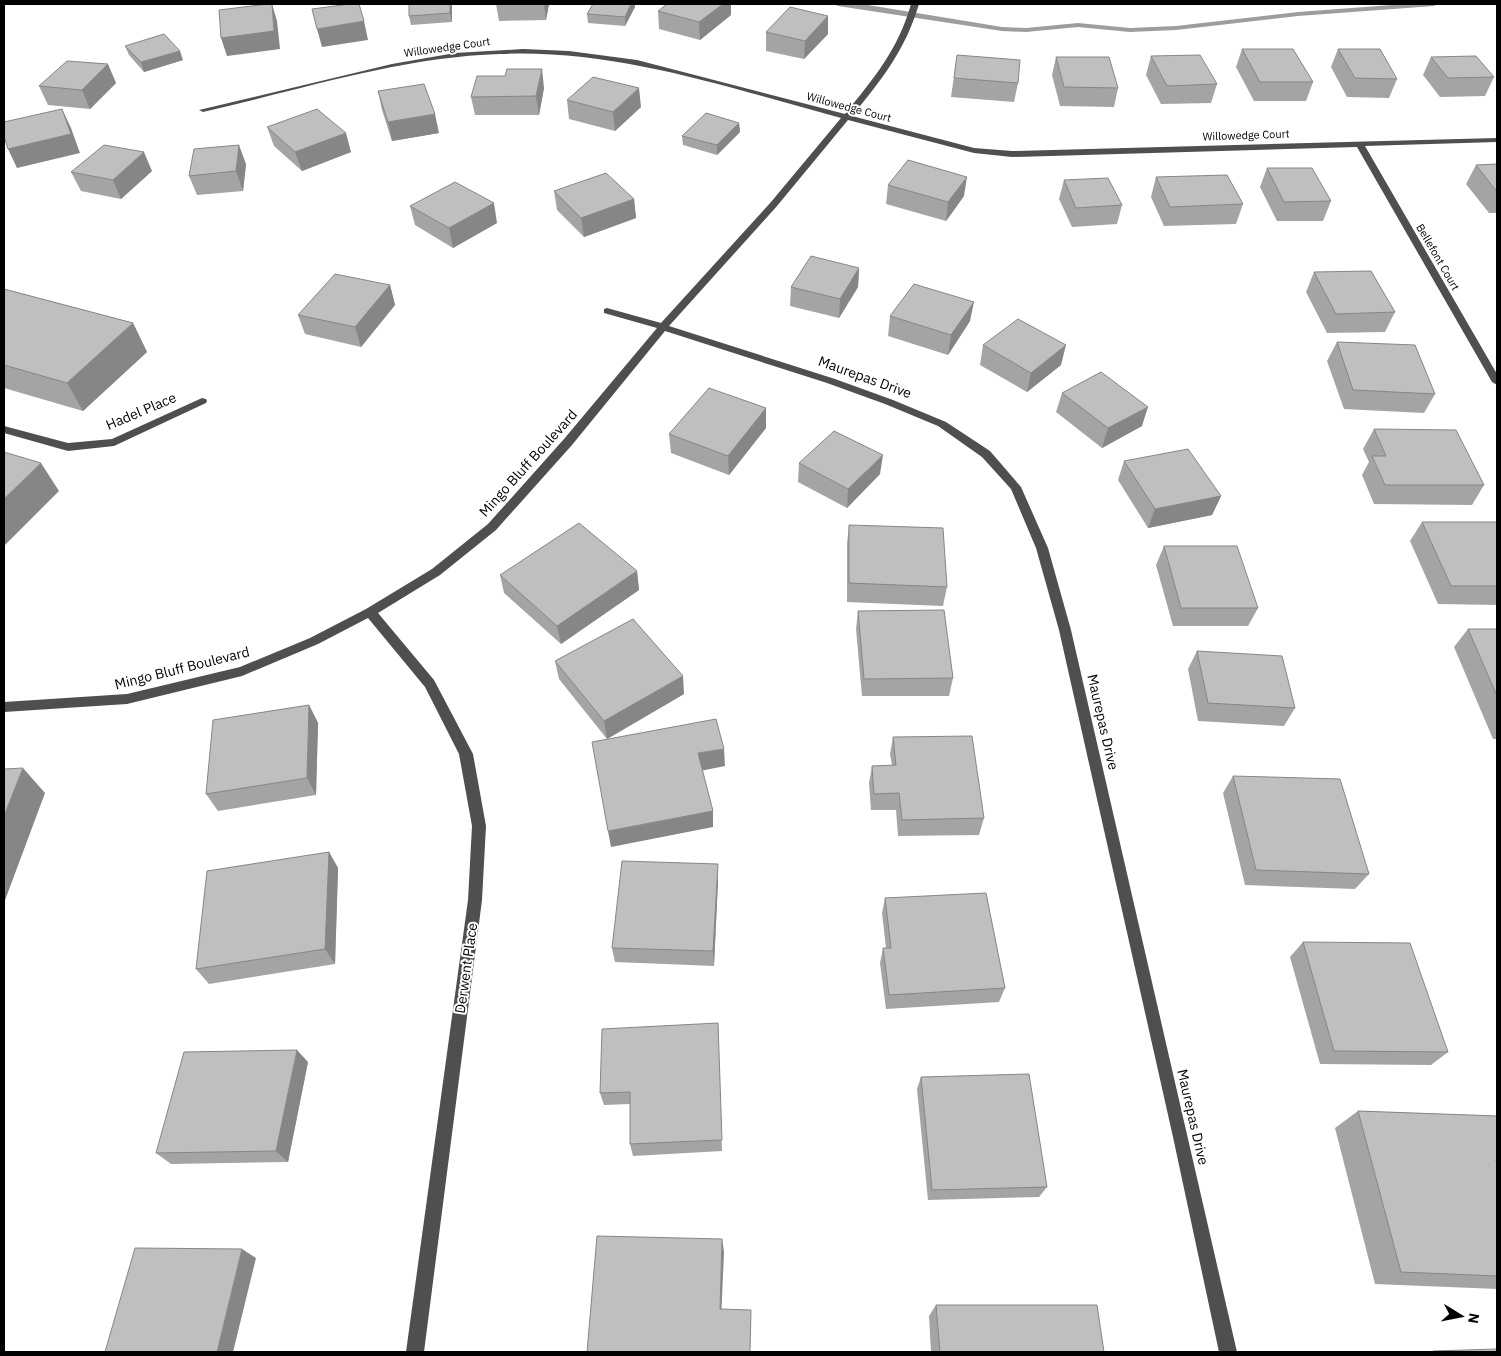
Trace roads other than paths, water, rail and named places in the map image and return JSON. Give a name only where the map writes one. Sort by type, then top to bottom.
[{"type":"street","name":"Mingo Bluff Boulevard","points":[[4,707],[127,699],[242,671],[314,641],[370,612],[436,572],[492,527],[568,442],[663,326],[774,204],[885,70],[909,25],[915,4]]},
{"type":"street","name":"Willowedge Court","points":[[203,110],[390,67],[446,57],[497,52],[535,52],[603,56],[636,62],[974,150],[1012,154],[1497,140]]},
{"type":"street","name":"Bellefont Court","points":[[1359,143],[1497,382]]},
{"type":"street","name":"Maurepas Drive","points":[[607,310],[663,326],[831,381],[942,424],[986,454],[1016,487],[1042,548],[1065,630],[1182,1137],[1228,1352]]},
{"type":"street","name":"Hadel Place","points":[[4,430],[68,447],[114,442],[202,401]]},
{"type":"street","name":"Derwent Place","points":[[370,612],[430,684],[462,746],[466,754],[479,826],[475,900],[415,1352]]},
{"type":"waterway","points":[[838,4],[1002,29],[1026,30],[1078,25],[1130,30],[1176,28],[1298,14],[1434,4]]}]
